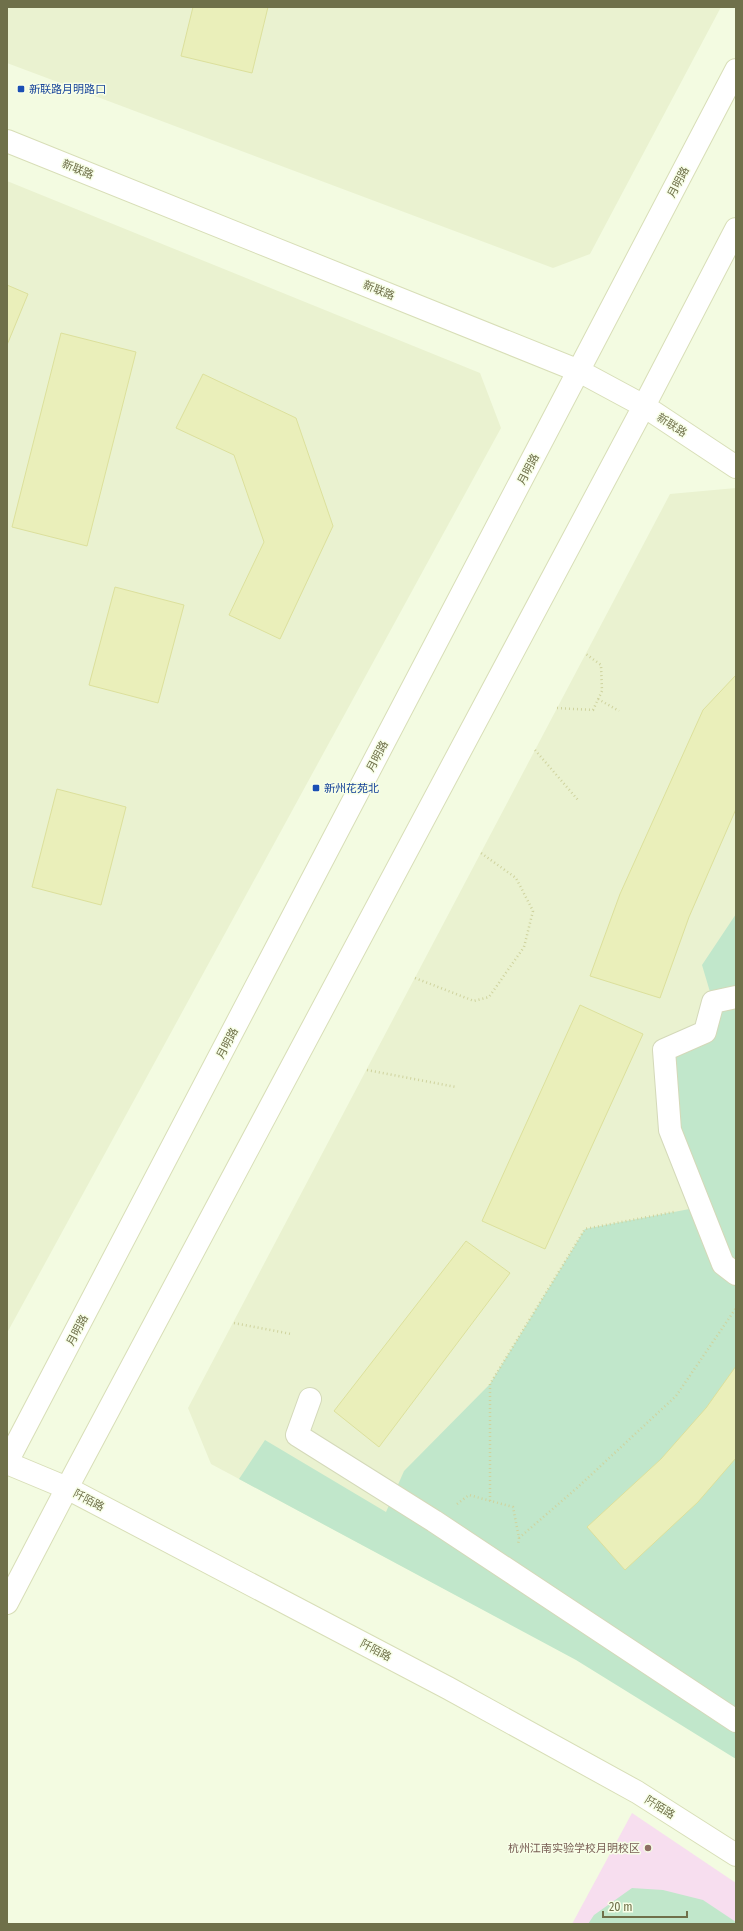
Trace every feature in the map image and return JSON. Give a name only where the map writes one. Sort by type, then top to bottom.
[{"type":"street","name":"月明路","points":[[7,1463],[736,70]]},
{"type":"street","name":"新联路","points":[[7,141],[579,371],[644,406],[736,467]]},
{"type":"street","points":[[7,1603],[644,406],[736,229]]},
{"type":"street","points":[[736,997],[713,1002],[705,1032],[664,1050],[670,1130],[723,1264],[736,1274]]},
{"type":"street","points":[[310,1399],[297,1434],[434,1521],[736,1721]]},
{"type":"street","name":"阡陌路","points":[[7,1463],[67,1488],[455,1692],[637,1792],[736,1855]]},
{"type":"path","points":[[557,708],[593,710],[602,691],[601,665],[586,654]]},
{"type":"path","points":[[598,699],[619,711]]},
{"type":"path","points":[[535,750],[578,800]]},
{"type":"path","points":[[415,978],[474,1001],[489,997],[524,947],[533,911],[516,878],[481,853]]},
{"type":"path","points":[[367,1070],[456,1087]]},
{"type":"path","points":[[490,1501],[490,1384],[585,1229],[700,1207]]},
{"type":"path","points":[[519,1538],[578,1487],[676,1396],[736,1308]]},
{"type":"path","points":[[234,1323],[291,1334]]},
{"type":"path","points":[[434,1521],[469,1495],[513,1507],[519,1538],[512,1573]]},
{"type":"shaded area","points":[[7,7],[721,7],[590,254],[553,268],[7,63]]},
{"type":"shaded area","points":[[7,181],[480,373],[501,428],[7,1333]]},
{"type":"shaded area","points":[[736,488],[736,1758],[598,1671],[211,1464],[188,1408],[670,494]]},
{"type":"shaded area","points":[[736,914],[736,1759],[576,1660],[239,1479],[265,1440],[386,1512],[404,1471],[490,1384],[585,1229],[700,1207],[670,1130],[664,1050],[705,1032],[713,1002],[702,965]]},
{"type":"shaded area","name":"杭州江南实验学校月明校区","points":[[632,1813],[736,1883],[736,1924],[572,1924]]},
{"type":"shaded area","points":[[632,1888],[663,1890],[703,1900],[736,1922],[736,1924],[588,1924],[594,1915]]},
{"type":"building","points":[[193,7],[268,7],[252,73],[181,56]]},
{"type":"building","points":[[7,285],[28,294],[7,345]]},
{"type":"building","points":[[61,333],[136,352],[87,546],[12,527]]},
{"type":"building","points":[[203,374],[296,418],[333,526],[280,639],[229,615],[264,542],[234,455],[176,428]]},
{"type":"building","points":[[115,587],[184,605],[158,703],[89,685]]},
{"type":"building","points":[[736,675],[736,809],[689,917],[660,998],[590,976],[620,894],[703,710]]},
{"type":"building","points":[[57,789],[126,807],[101,905],[32,887]]},
{"type":"building","points":[[580,1005],[643,1034],[545,1249],[482,1221]]},
{"type":"building","points":[[466,1241],[510,1273],[379,1447],[334,1411]]},
{"type":"building","points":[[736,1366],[736,1458],[698,1502],[625,1570],[587,1527],[661,1459],[706,1408]]},
{"type":"place","name":"新联路月明路口","points":[[21,89]]},
{"type":"place","name":"新州花苑北","points":[[316,788]]},
{"type":"place","name":"杭州江南实验学校月明校区","points":[[648,1848]]}]
